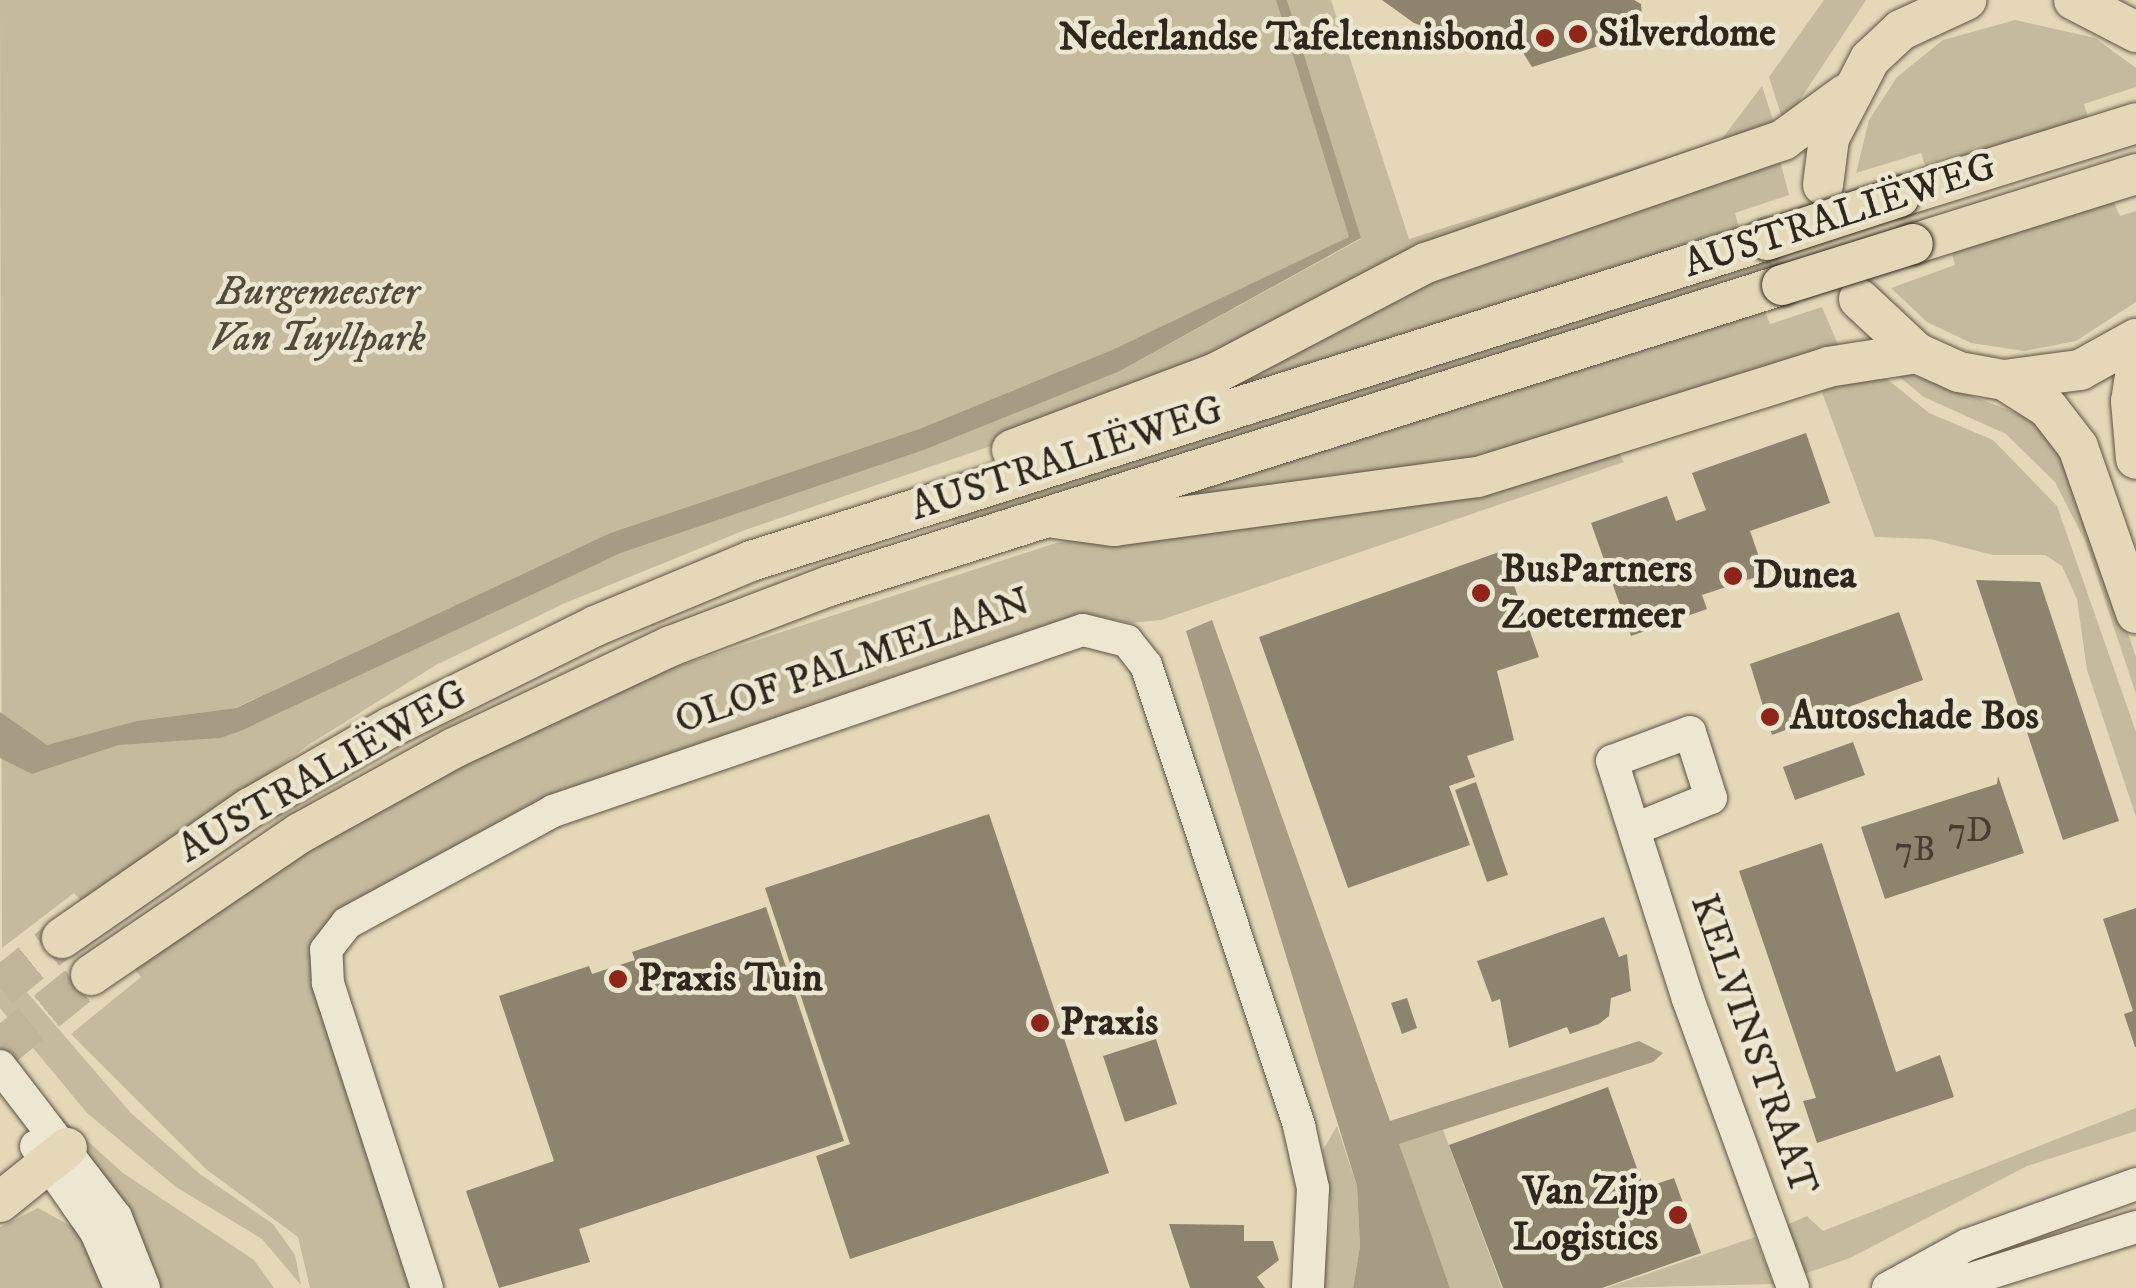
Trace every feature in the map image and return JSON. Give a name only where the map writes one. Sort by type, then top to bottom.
[{"type":"main road","points":[[1823,184],[1829,138],[1846,94],[1901,15],[1966,0]]},
{"type":"main road","points":[[2074,0],[2131,23]]},
{"type":"main road","points":[[897,513],[948,474],[1218,372],[1426,262],[1783,140],[1846,94]]},
{"type":"main road","name":"AUSTRALIËWEG","points":[[62,938],[250,808],[479,682],[751,561],[2131,124]]},
{"type":"main road","name":"AUSTRALIËWEG","points":[[91,975],[300,833],[586,684],[830,586],[2136,174]]},
{"type":"main road","points":[[1858,299],[1917,353],[1959,372],[2004,380],[2080,370],[2136,339]]},
{"type":"main road","points":[[1044,516],[1114,526],[1478,477],[1828,368],[1917,353]]},
{"type":"main road","points":[[2136,370],[2130,402],[2136,458]]},
{"type":"main road","points":[[2004,380],[2048,408],[2078,447],[2136,614]]},
{"type":"main road","points":[[0,1202],[58,1155]]},
{"type":"street","name":"OLOF PALMELAAN","points":[[427,1288],[328,983],[326,950],[347,923],[553,812],[1082,630],[1127,641],[1146,665],[1300,1126],[1314,1188],[1308,1288]]},
{"type":"street","name":"KELVINSTRAAT","points":[[1635,828],[1688,999],[1794,1288]]},
{"type":"street","points":[[0,1066],[58,1155],[120,1288]]},
{"type":"street","points":[[0,1099],[116,1217],[144,1288]]},
{"type":"street","points":[[1902,1283],[1967,1244],[2136,1184]]},
{"type":"street","points":[[1902,1283],[1972,1279],[2136,1228]]},
{"type":"green space","name":"Burgemeester Van Tuyllpark","points":[[0,0],[1284,0],[1350,237],[1114,349],[919,429],[610,533],[235,708],[169,717],[32,774],[119,745],[243,730],[621,553],[924,450],[1120,371],[1361,239],[1287,0],[1331,0],[1409,239],[1721,140],[1762,86],[1774,123],[1090,412],[745,530],[563,604],[436,665],[310,744],[86,905],[74,893],[2,948]]},
{"type":"green space","points":[[1824,0],[1866,0],[1784,124],[1769,77]]},
{"type":"green space","points":[[2015,20],[2095,38],[2136,68],[2136,87],[2084,104],[2090,124],[1927,172],[1921,153],[1856,173],[1869,120],[1897,77],[1943,40]]},
{"type":"green space","points":[[1778,153],[1789,195],[1735,213],[1740,232],[1136,423],[1346,312]]},
{"type":"green space","points":[[2112,198],[2120,216],[2136,211],[2136,302],[2076,341],[2024,351],[1971,343],[1927,322],[1891,288],[1955,265],[1951,249]]},
{"type":"green space","points":[[1769,255],[1775,273],[965,528],[940,513]]},
{"type":"green space","points":[[1763,306],[1770,324],[1822,307],[1840,349],[1507,454],[1110,512]]},
{"type":"green space","points":[[1876,370],[1929,413],[1993,440],[2057,506],[2136,732],[2136,817],[2087,670],[2077,599],[2062,566],[2045,555],[1993,555],[1930,539],[1875,537],[1819,384]]},
{"type":"green space","points":[[1908,373],[2034,419],[2076,480],[2136,657],[2136,694],[2085,541],[2055,482],[2006,434],[1924,397],[1897,375]]},
{"type":"green space","points":[[1617,450],[1624,462],[1161,620],[1130,623],[1093,615],[562,790],[379,891],[312,948],[415,1288],[310,1288],[298,1237],[207,1170],[71,1034],[141,977],[131,965],[194,920],[441,770],[653,674],[1056,543]]},
{"type":"green space","points":[[0,961],[131,1113],[200,1174],[273,1224],[295,1255],[301,1285],[262,1239],[176,1187],[87,1113],[0,1008]]},
{"type":"green space","points":[[2136,1108],[2136,1131],[2027,1166],[1850,1258],[1804,1274],[1787,1225],[1807,1216],[1823,1231]]},
{"type":"green space","points":[[52,1109],[123,1173],[254,1260],[274,1288],[154,1288]]},
{"type":"green space","points":[[1337,1126],[1357,1186],[1360,1246],[1353,1288],[1323,1288],[1331,1207],[1323,1150]]},
{"type":"green space","points":[[1443,1130],[1502,1288],[1450,1288],[1398,1144]]},
{"type":"green space","points":[[38,1208],[76,1229],[104,1288],[0,1288],[0,1227]]},
{"type":"green space","points":[[1755,1237],[1773,1284],[1606,1288]]},
{"type":"shaded area","points":[[1276,0],[1287,0],[1361,238],[1120,371],[924,450],[621,553],[243,730],[220,738],[119,745],[32,774],[0,758],[0,712],[47,745],[137,721],[236,708],[610,533],[919,429],[1114,349],[1349,237]]},
{"type":"shaded area","points":[[1212,620],[1390,1121],[1639,1041],[1663,1053],[1653,1062],[1399,1144],[1450,1288],[1353,1288],[1360,1246],[1357,1186],[1186,631]]},
{"type":"building","name":"Silverdome","points":[[1382,0],[1634,0],[1641,4],[1643,32],[1532,67],[1517,43],[1518,30],[1451,36],[1414,23]]},
{"type":"building","points":[[1806,433],[1830,503],[1750,531],[1765,574],[1702,595],[1707,609],[1631,636],[1591,523],[1667,496],[1676,521],[1706,510],[1692,473]]},
{"type":"building","points":[[1502,551],[1539,657],[1497,671],[1514,740],[1467,756],[1475,777],[1449,786],[1470,845],[1348,888],[1259,637]]},
{"type":"building","points":[[1976,580],[2040,582],[2119,821],[2063,840]]},
{"type":"building","points":[[1899,612],[1923,680],[1772,735],[1750,664]]},
{"type":"building","points":[[1853,742],[1865,775],[1795,800],[1783,767]]},
{"type":"building","points":[[1998,776],[2024,853],[1885,899],[1861,827],[1997,784]]},
{"type":"building","points":[[1476,782],[1508,875],[1487,882],[1455,790]]},
{"type":"building","points":[[989,814],[1109,1173],[850,1259],[816,1156],[850,1144],[765,888]]},
{"type":"building","points":[[1822,843],[1896,1072],[1940,1055],[1954,1097],[1817,1143],[1803,1101],[1816,1098],[1739,871]]},
{"type":"building","points":[[766,907],[844,1141],[579,1229],[590,1262],[499,1288],[466,1191],[554,1161],[499,996],[589,966],[592,974],[635,960],[632,952]]},
{"type":"building","points":[[2136,908],[2135,1047],[2124,1014],[2133,1011],[2103,919]]},
{"type":"building","points":[[1604,917],[1619,957],[1627,954],[1631,991],[1611,998],[1609,1016],[1599,1024],[1570,1034],[1567,1027],[1509,1048],[1500,999],[1492,1002],[1477,961]]},
{"type":"building","points":[[1407,998],[1417,1028],[1402,1034],[1391,1003]]},
{"type":"building","points":[[1156,1039],[1177,1104],[1125,1122],[1103,1056]]},
{"type":"building","points":[[1608,1087],[1644,1188],[1674,1178],[1701,1253],[1602,1288],[1503,1288],[1449,1145]]},
{"type":"building","points":[[1169,1224],[1244,1225],[1244,1241],[1273,1241],[1279,1260],[1257,1277],[1265,1288],[1190,1288]]},
{"type":"tunnel","points":[[0,988],[62,938]]},
{"type":"tunnel","points":[[0,1049],[91,975]]},
{"type":"place","name":"Silverdome","points":[[1578,34]]},
{"type":"place","name":"Nederlandse Tafeltennisbond","points":[[1545,38]]},
{"type":"place","name":"Dunea","points":[[1733,576]]},
{"type":"place","name":"BusPartners Zoetermeer","points":[[1481,593]]},
{"type":"place","name":"Autoschade Bos","points":[[1770,717]]},
{"type":"place","name":"Praxis Tuin","points":[[618,979]]},
{"type":"place","name":"Praxis","points":[[1040,1023]]},
{"type":"place","name":"Van Zijp Logistics","points":[[1678,1215]]}]
